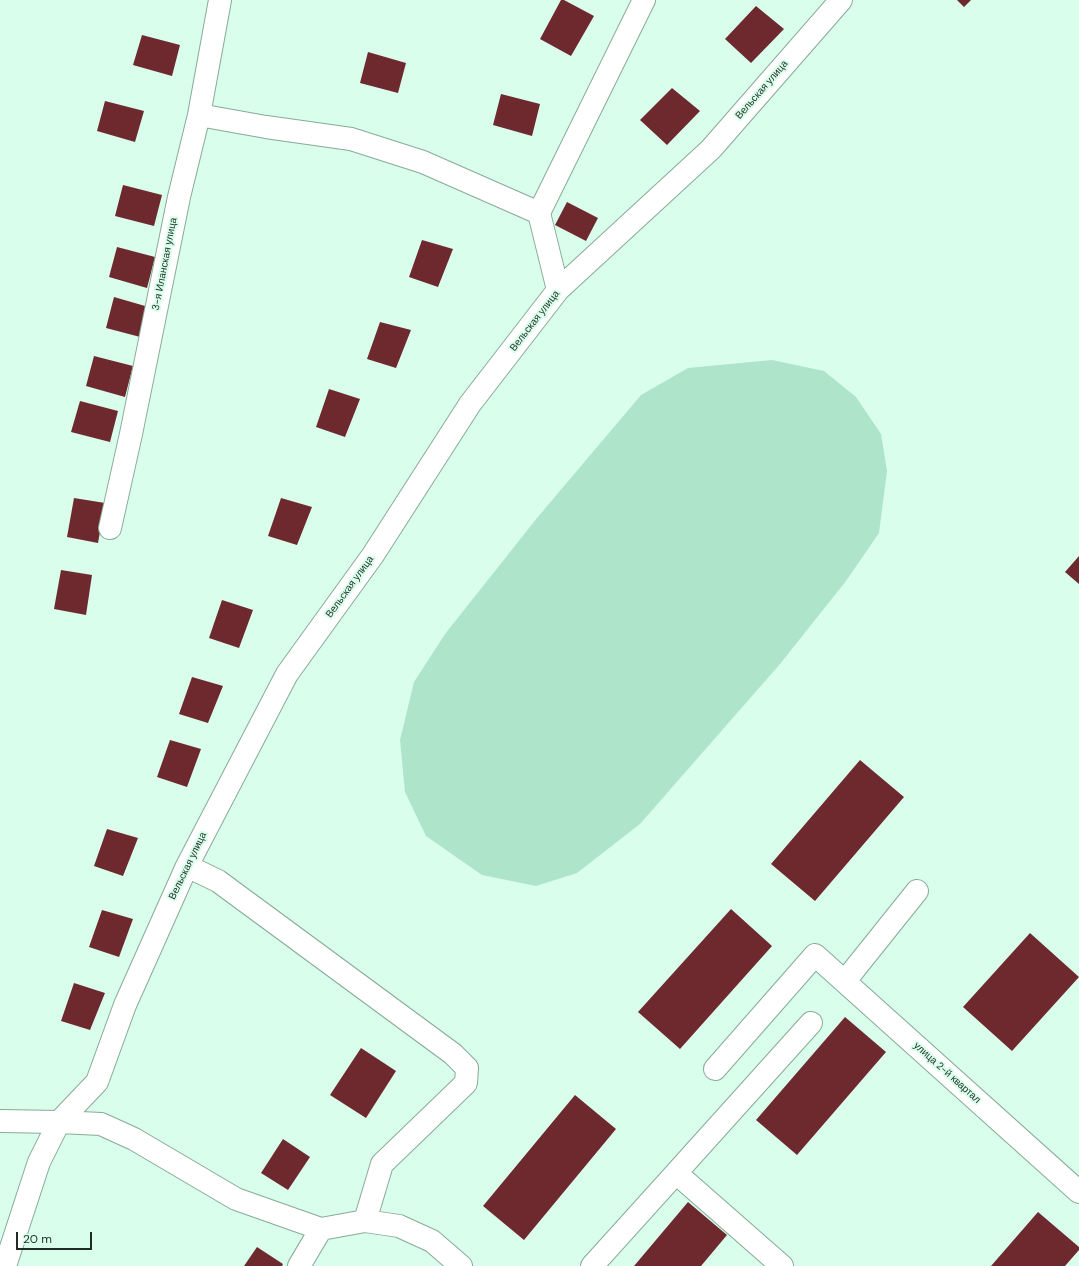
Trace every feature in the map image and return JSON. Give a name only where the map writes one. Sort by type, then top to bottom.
[{"type":"street","name":"3-я Иланская улица","points":[[110,528],[131,434],[179,197],[199,115],[220,0]]},
{"type":"street","points":[[558,290],[538,213],[644,0]]},
{"type":"street","name":"Вельская улица","points":[[5,1266],[38,1162],[59,1122],[97,1082],[125,1005],[187,866],[287,674],[373,555],[470,404],[558,290],[711,149],[841,0]]},
{"type":"street","points":[[199,115],[266,127],[351,139],[423,162],[538,213]]},
{"type":"street","points":[[187,866],[218,881],[453,1054],[466,1068],[466,1083],[382,1164],[365,1221]]},
{"type":"street","points":[[845,981],[918,892]]},
{"type":"street","name":"улица 2-й квартал","points":[[715,1069],[815,954],[1079,1192]]},
{"type":"street","points":[[592,1266],[811,1024]]},
{"type":"street","points":[[0,1121],[101,1124],[134,1139],[236,1199],[321,1229],[365,1221],[399,1226],[432,1240],[461,1266]]},
{"type":"street","points":[[676,1173],[782,1266]]},
{"type":"street","points":[[299,1266],[321,1229]]},
{"type":"green space","points":[[772,360],[824,371],[856,397],[881,434],[887,471],[879,533],[846,581],[780,664],[640,824],[577,873],[536,886],[482,875],[426,836],[405,792],[400,740],[414,682],[445,634],[537,518],[641,395],[688,368]]},
{"type":"building","points":[[561,0],[564,0],[594,16],[571,56],[540,39]]},
{"type":"building","points":[[957,0],[971,0],[964,7]]},
{"type":"building","points":[[756,6],[784,29],[751,63],[725,39]]},
{"type":"building","points":[[142,35],[180,45],[172,76],[133,65]]},
{"type":"building","points":[[368,52],[406,63],[398,93],[360,83]]},
{"type":"building","points":[[672,88],[700,111],[667,145],[640,120]]},
{"type":"building","points":[[501,94],[540,104],[532,136],[493,125]]},
{"type":"building","points":[[105,101],[144,111],[135,142],[97,131]]},
{"type":"building","points":[[123,185],[162,195],[154,226],[115,216]]},
{"type":"building","points":[[567,202],[598,218],[586,241],[555,225]]},
{"type":"building","points":[[422,240],[453,249],[438,287],[409,277]]},
{"type":"building","points":[[117,247],[155,257],[147,288],[109,277]]},
{"type":"building","points":[[114,297],[152,308],[144,338],[106,328]]},
{"type":"building","points":[[380,322],[411,330],[396,368],[367,359]]},
{"type":"building","points":[[94,356],[133,366],[125,397],[86,386]]},
{"type":"building","points":[[329,389],[360,399],[345,437],[316,427]]},
{"type":"building","points":[[80,401],[118,411],[110,442],[71,432]]},
{"type":"building","points":[[74,498],[105,503],[98,543],[67,537]]},
{"type":"building","points":[[281,498],[312,507],[297,545],[268,536]]},
{"type":"building","points":[[1079,556],[1079,584],[1065,572]]},
{"type":"building","points":[[61,570],[92,575],[86,615],[54,609]]},
{"type":"building","points":[[222,600],[253,610],[239,648],[209,638]]},
{"type":"building","points":[[192,677],[223,686],[208,723],[179,714]]},
{"type":"building","points":[[170,740],[201,749],[187,787],[157,777]]},
{"type":"building","points":[[860,760],[904,797],[815,901],[771,864]]},
{"type":"building","points":[[107,829],[138,838],[123,876],[94,866]]},
{"type":"building","points":[[731,909],[772,946],[680,1049],[638,1012]]},
{"type":"building","points":[[102,910],[133,919],[119,957],[89,947]]},
{"type":"building","points":[[1030,933],[1079,977],[1012,1051],[963,1007]]},
{"type":"building","points":[[74,983],[105,993],[90,1030],[61,1021]]},
{"type":"building","points":[[845,1017],[886,1052],[797,1155],[756,1120]]},
{"type":"building","points":[[361,1048],[396,1071],[366,1118],[330,1095]]},
{"type":"building","points":[[575,1095],[616,1129],[524,1240],[483,1206]]},
{"type":"building","points":[[283,1139],[310,1157],[288,1190],[261,1173]]},
{"type":"building","points":[[688,1202],[727,1235],[701,1266],[634,1266]]},
{"type":"building","points":[[1038,1212],[1079,1247],[1079,1250],[1065,1266],[991,1266]]},
{"type":"building","points":[[257,1247],[283,1264],[282,1266],[244,1266]]}]
